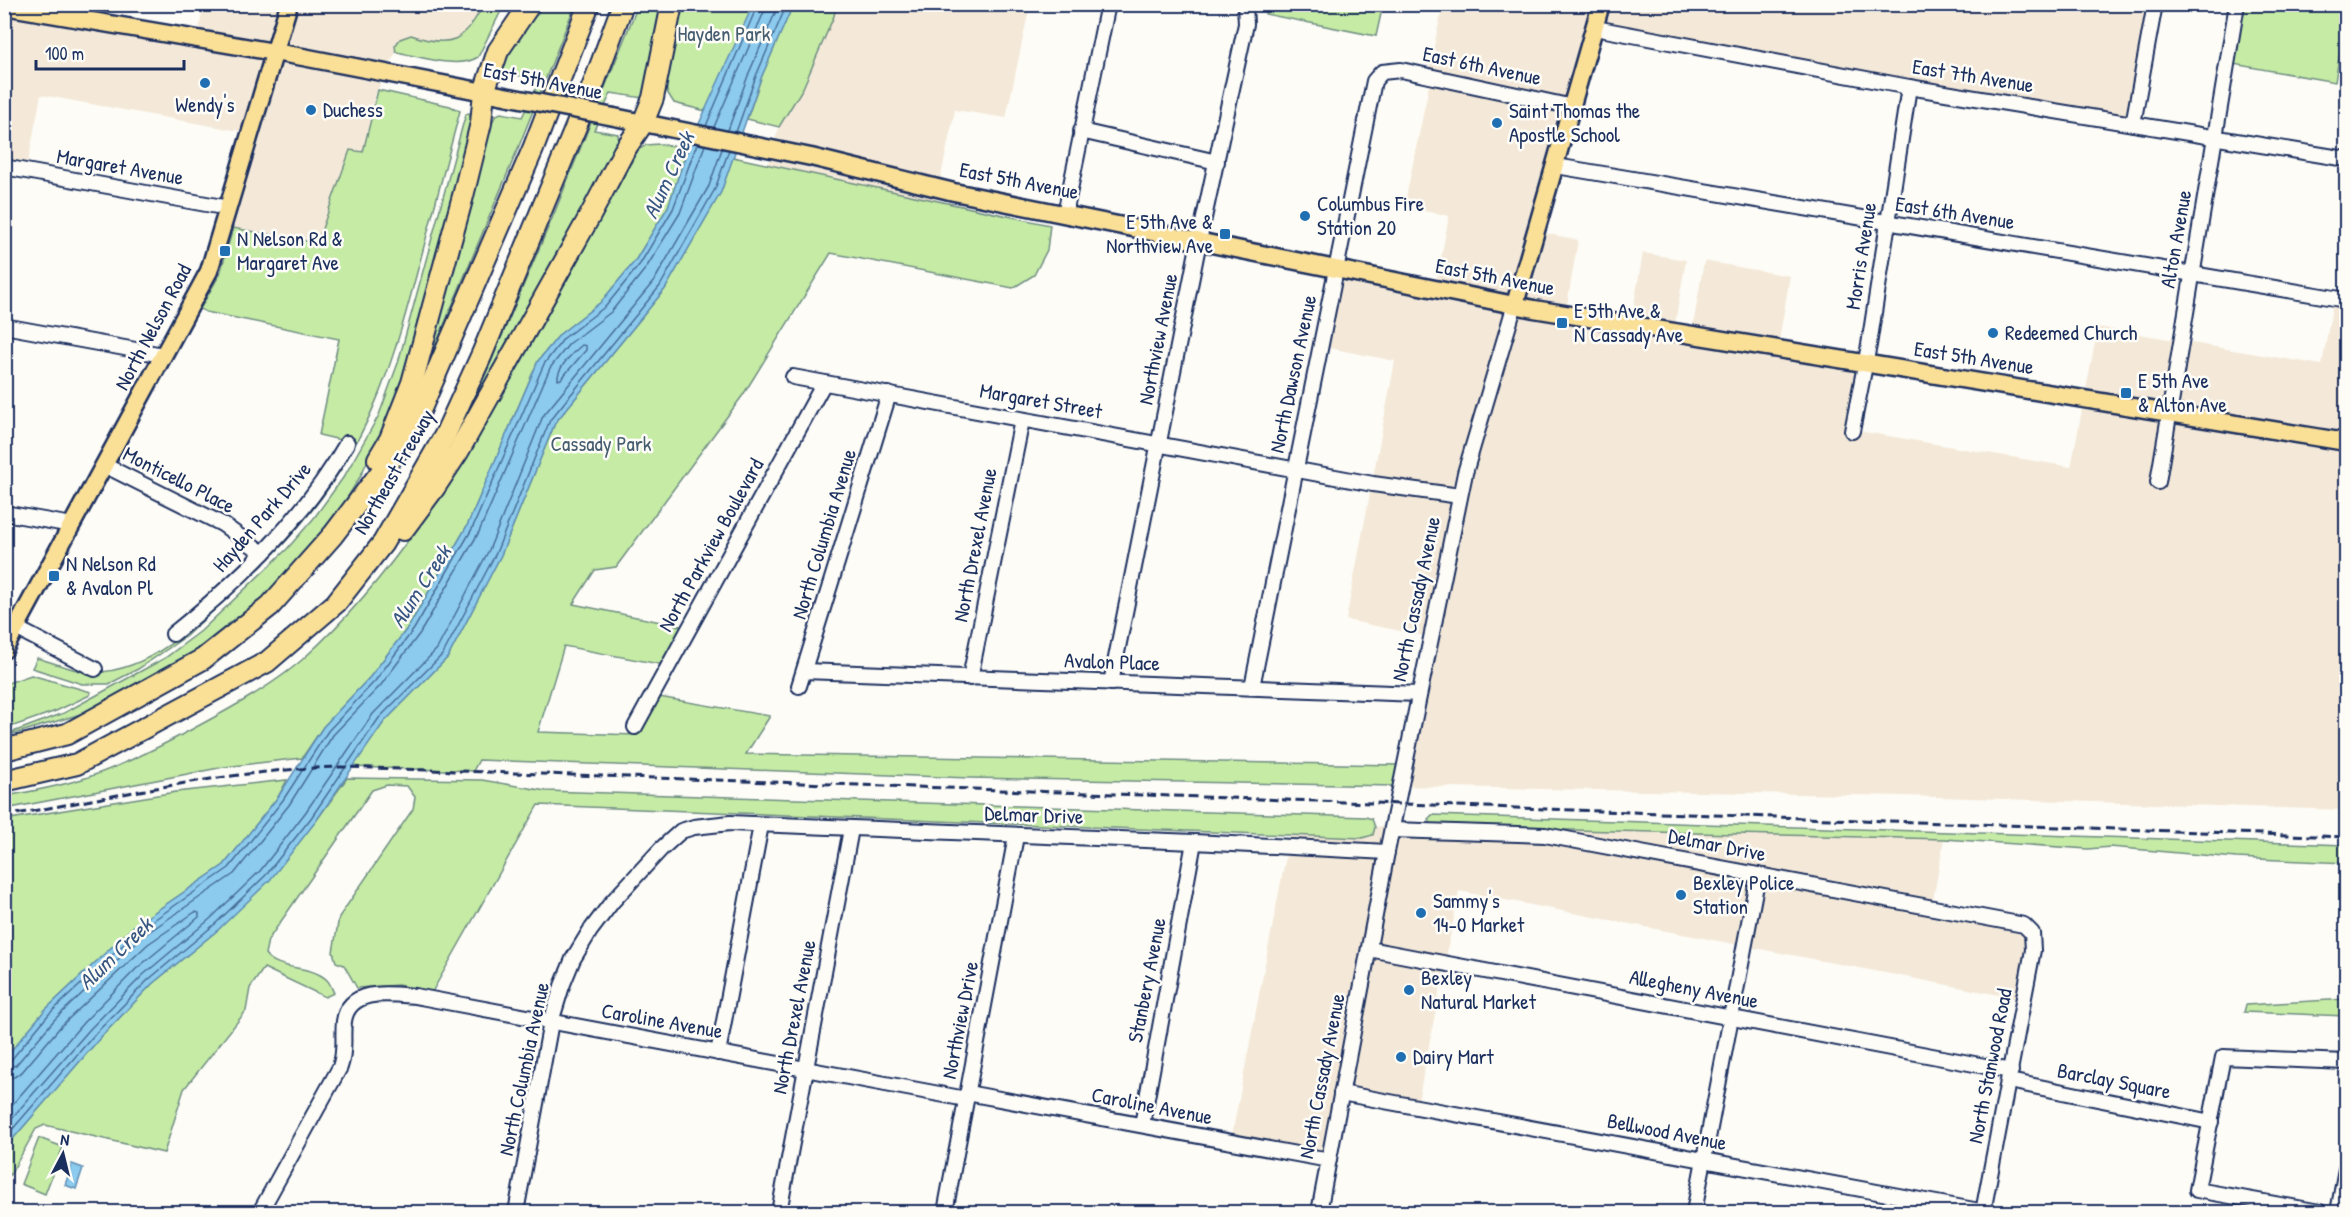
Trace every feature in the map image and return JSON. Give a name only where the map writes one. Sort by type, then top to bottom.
[{"type":"highway","points":[[347,514],[390,438],[412,383],[463,196],[481,123],[484,92],[498,51],[530,4]]},
{"type":"highway","name":"Northeast Freeway","points":[[4,750],[67,734],[203,658],[270,606],[333,535],[411,434],[533,149],[589,4]]},
{"type":"highway","name":"Northeast Freeway","points":[[4,781],[77,764],[267,662],[334,606],[383,543],[446,435],[487,343],[594,83],[623,4]]},
{"type":"highway","points":[[344,593],[392,544],[435,487],[539,309],[624,151],[643,123],[653,98],[672,4]]},
{"type":"main road","name":"North Nelson Road","points":[[4,650],[209,271],[289,4]]},
{"type":"main road","name":"North Cassady Avenue","points":[[1515,304],[1601,4]]},
{"type":"main road","name":"East 5th Avenue","points":[[4,6],[275,52],[614,117],[783,151],[954,192],[1515,304],[2346,442]]},
{"type":"street","points":[[1065,213],[1108,4]]},
{"type":"street","name":"Northview Avenue","points":[[1111,683],[1199,240],[1246,24],[1245,4]]},
{"type":"street","points":[[2133,124],[2155,4]]},
{"type":"street","name":"Alton Avenue","points":[[2158,482],[2237,4]]},
{"type":"street","name":"East 7th Avenue","points":[[1594,28],[1909,87],[2346,159]]},
{"type":"street","name":"East 6th Avenue","points":[[1383,72],[1401,70],[1573,107]]},
{"type":"street","name":"North Dawson Avenue","points":[[1252,687],[1370,92],[1374,81],[1383,72]]},
{"type":"street","name":"Morris Avenue","points":[[1852,431],[1909,87]]},
{"type":"street","points":[[1081,131],[1217,162]]},
{"type":"street","name":"East 6th Avenue","points":[[1556,166],[1887,224],[2346,300]]},
{"type":"street","name":"Margaret Avenue","points":[[4,167],[228,208]]},
{"type":"street","name":"North Cassady Avenue","points":[[1319,1212],[1387,852],[1460,496],[1479,421],[1515,304]]},
{"type":"street","points":[[4,326],[163,355]]},
{"type":"street","name":"Margaret Street","points":[[793,377],[1373,484],[1460,496]]},
{"type":"street","name":"North Parkview Boulevard","points":[[635,727],[824,383]]},
{"type":"street","name":"North Columbia Avenue","points":[[800,686],[889,394]]},
{"type":"street","name":"North Drexel Avenue","points":[[970,678],[1022,420]]},
{"type":"street","name":"Hayden Park Drive","points":[[173,634],[248,571],[305,505],[347,443]]},
{"type":"street","name":"Monticello Place","points":[[104,465],[222,524],[263,553]]},
{"type":"street","points":[[4,513],[72,525]]},
{"type":"street","points":[[16,628],[95,669]]},
{"type":"street","name":"Avalon Place","points":[[804,671],[1419,694]]},
{"type":"street","name":"Delmar Drive","points":[[681,831],[706,825],[761,825],[1387,852]]},
{"type":"street","points":[[718,1053],[761,825]]},
{"type":"street","name":"North Drexel Avenue","points":[[779,1212],[851,829]]},
{"type":"street","name":"Delmar Drive","points":[[1392,830],[1545,835],[2018,922],[2029,928]]},
{"type":"street","name":"North Columbia Avenue","points":[[516,1212],[551,1022],[573,959],[612,902],[681,831]]},
{"type":"street","name":"Northview Drive","points":[[945,1212],[1016,836]]},
{"type":"street","name":"Stanbery Avenue","points":[[1142,1125],[1194,842]]},
{"type":"street","points":[[1694,1212],[1758,874]]},
{"type":"street","name":"North Stanwood Road","points":[[1984,1212],[2033,950],[2033,939],[2029,928]]},
{"type":"street","name":"Allegheny Avenue","points":[[1369,949],[1731,1018],[2010,1076]]},
{"type":"street","name":"Caroline Avenue","points":[[260,1212],[340,1067],[345,1043],[344,1021],[352,1005],[370,995],[390,994],[415,996],[806,1069],[1142,1125],[1329,1160]]},
{"type":"street","points":[[2320,1212],[2197,1190],[2223,1057],[2346,1062]]},
{"type":"street","name":"Barclay Square","points":[[2010,1076],[2211,1122]]},
{"type":"street","name":"Bellwood Avenue","points":[[1341,1093],[1984,1212]]},
{"type":"street","points":[[2338,1212],[2346,1169]]},
{"type":"shaded area","points":[[1493,4],[1507,7],[1508,4],[2155,5],[2135,123],[1596,27],[1535,231],[1578,240],[1566,311],[1631,322],[1643,253],[1686,260],[1674,329],[1692,332],[1704,261],[1790,276],[1778,347],[1864,362],[1853,430],[2071,467],[2098,327],[2322,365],[2334,296],[2346,298],[2346,810],[1904,796],[1395,786],[1425,636],[1346,620],[1395,361],[1319,346],[1336,267],[1435,289],[1449,216],[1404,207],[1431,76],[1429,68],[1443,5]]},
{"type":"shaded area","points":[[4,5],[198,38],[203,5],[483,5],[474,24],[462,37],[452,41],[425,40],[411,35],[395,46],[396,52],[375,95],[363,152],[350,150],[317,243],[224,226],[250,133],[41,95],[26,172],[5,168]]},
{"type":"shaded area","points":[[836,5],[1030,5],[1006,118],[955,110],[936,200],[768,164],[779,127],[803,88],[834,16]]},
{"type":"shaded area","points":[[1414,823],[1531,829],[1944,839],[1932,906],[2038,926],[2025,1000],[1459,891],[1417,1107],[1343,1092],[1329,1159],[1231,1140],[1290,835],[1362,838],[1373,835],[1375,827]]},
{"type":"green space","points":[[1267,4],[1383,5],[1376,36],[1265,14]]},
{"type":"green space","points":[[483,5],[504,5],[478,57],[470,61],[449,62],[396,52],[395,46],[400,39],[411,35],[437,41],[455,39],[470,27]]},
{"type":"green space","points":[[534,5],[575,5],[428,363],[425,362],[490,126],[496,115],[501,113],[522,117],[540,80],[502,72],[503,60]]},
{"type":"green space","points":[[638,5],[665,5],[643,98],[611,93],[594,130],[618,134],[619,148],[466,420],[556,209]]},
{"type":"green space","name":"Hayden Park","points":[[682,5],[767,5],[722,115],[674,103],[667,92],[666,83]]},
{"type":"green space","points":[[793,5],[836,5],[834,16],[803,88],[779,127],[747,119],[761,78]]},
{"type":"green space","points":[[2243,5],[2346,5],[2346,27],[2344,27],[2335,82],[2233,64]]},
{"type":"green space","points":[[378,90],[450,106],[460,111],[410,299],[380,393],[352,451],[334,480],[313,509],[271,556],[268,553],[349,442],[319,435],[339,339],[200,309],[220,274],[233,228],[317,243],[350,150],[363,152]]},
{"type":"green space","points":[[469,113],[473,124],[399,394],[360,477],[329,527],[283,581],[196,654],[91,711],[5,735],[64,713],[165,658],[201,631],[287,549],[314,518],[345,475],[379,415],[398,363],[463,124],[466,114]]},
{"type":"green space","points":[[659,144],[688,148],[668,207],[635,261],[601,302],[560,334],[538,361],[467,526],[409,626],[370,677],[323,727],[302,758],[224,767],[5,809],[5,796],[40,790],[113,768],[220,714],[284,675],[336,627],[395,558],[448,483],[518,366],[638,150],[646,145]]},
{"type":"green space","name":"Cassady Park","points":[[733,157],[1050,225],[1047,250],[1034,275],[1013,288],[831,253],[743,395],[616,567],[595,570],[573,604],[685,627],[664,665],[564,646],[538,732],[637,735],[659,697],[770,716],[746,754],[1399,765],[1395,786],[970,778],[479,760],[473,771],[352,767],[384,722],[448,657],[501,555],[555,423],[665,289],[721,192]]},
{"type":"green space","points":[[260,561],[264,564],[185,637],[138,669],[109,684],[82,684],[32,668],[37,658],[81,671],[107,671],[132,665],[157,653],[180,637]]},
{"type":"green space","points":[[31,675],[91,692],[90,695],[56,711],[5,729],[5,684]]},
{"type":"green space","points":[[347,778],[482,780],[546,791],[1366,817],[1372,819],[1375,827],[1373,835],[1362,838],[538,805],[432,992],[398,985],[357,988],[344,965],[336,962],[333,952],[339,917],[413,809],[415,797],[407,786],[387,785],[372,790],[268,940],[265,954],[271,960],[320,975],[328,981],[334,993],[325,997],[264,968],[250,988],[246,1011],[184,1089],[164,1153],[45,1125],[36,1129],[5,1180],[5,1148],[100,1038],[152,984],[219,929],[316,821]]},
{"type":"green space","points":[[287,780],[278,797],[224,865],[134,926],[45,1010],[5,1058],[4,820],[176,792]]},
{"type":"green space","points":[[1432,815],[2346,845],[2346,863],[2236,858],[2110,847],[2088,849],[1944,839],[1531,829],[1431,824],[1428,819]]},
{"type":"green space","points":[[2346,999],[2346,1016],[2244,1012],[2246,1005]]},
{"type":"green space","points":[[39,1138],[63,1147],[45,1194],[21,1184]]},
{"type":"water","name":"Alum Creek","points":[[753,5],[793,5],[761,78],[721,192],[665,289],[555,423],[501,555],[448,657],[384,722],[316,821],[270,880],[219,929],[152,984],[100,1038],[5,1148],[5,1058],[45,1010],[134,926],[224,865],[278,797],[323,727],[370,677],[409,626],[467,526],[538,361],[560,334],[601,302],[635,261],[668,207],[688,148]]},
{"type":"water","points":[[72,1164],[83,1168],[76,1189],[65,1185]]},
{"type":"railway","points":[[4,816],[215,778],[343,767],[2346,837]]},
{"type":"place","name":"Wendy's","points":[[205,83]]},
{"type":"place","name":"Duchess","points":[[311,110]]},
{"type":"place","name":"Saint Thomas the Apostle School","points":[[1497,123]]},
{"type":"place","name":"Columbus Fire Station 20","points":[[1305,216]]},
{"type":"place","name":"E 5th Ave & Northview Ave","points":[[1225,234]]},
{"type":"place","name":"N Nelson Rd & Margaret Ave","points":[[225,251]]},
{"type":"place","name":"E 5th Ave & N Cassady Ave","points":[[1562,323]]},
{"type":"place","name":"Redeemed Church","points":[[1993,333]]},
{"type":"place","name":"E 5th Ave & Alton Ave","points":[[2126,393]]},
{"type":"place","name":"N Nelson Rd & Avalon Pl","points":[[54,576]]},
{"type":"place","name":"Bexley Police Station","points":[[1681,895]]},
{"type":"place","name":"Sammy's 14-0 Market","points":[[1421,913]]},
{"type":"place","name":"Bexley Natural Market","points":[[1409,990]]},
{"type":"place","name":"Dairy Mart","points":[[1401,1057]]}]
